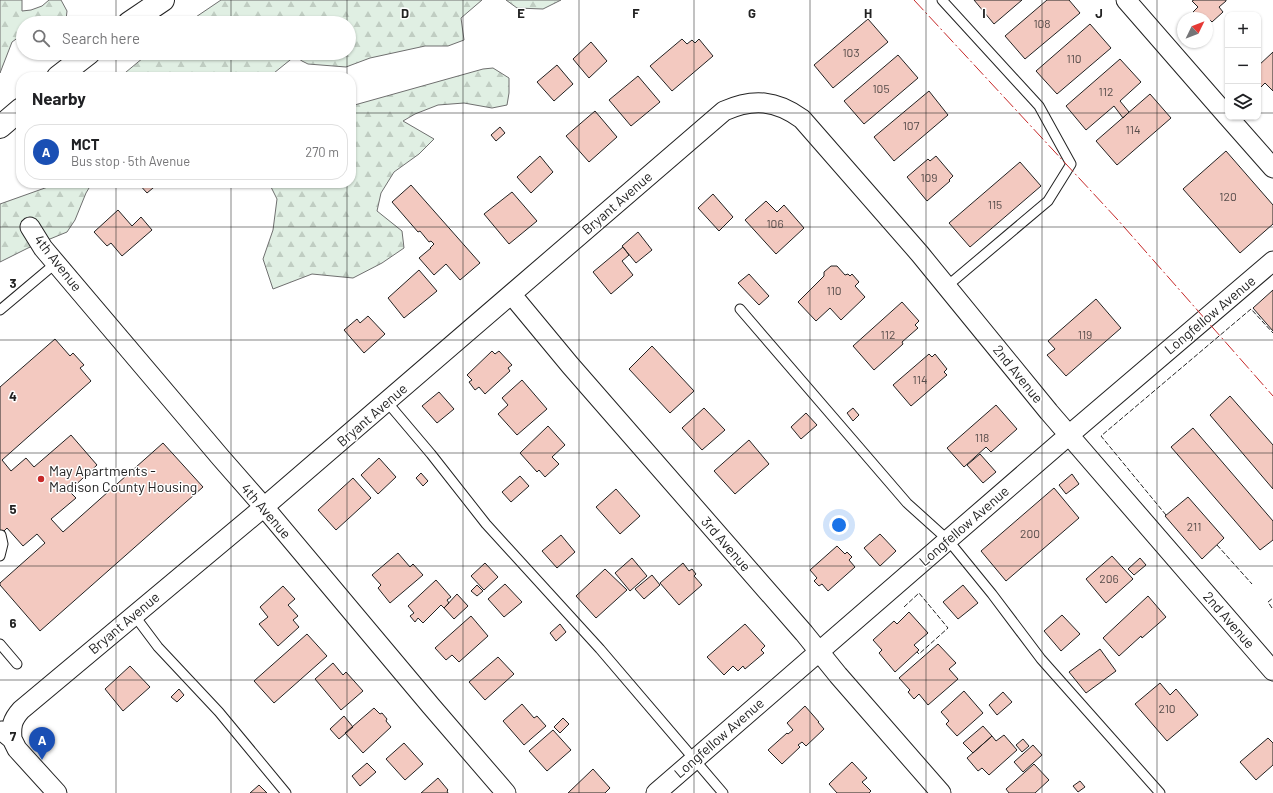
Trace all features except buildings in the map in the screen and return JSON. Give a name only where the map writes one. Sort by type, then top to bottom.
[{"type":"main road","points":[[139,16],[163,0]]},
{"type":"main road","points":[[64,72],[80,60]]},
{"type":"main road","points":[[0,127],[16,113]]},
{"type":"street","points":[[1126,0],[1225,114]]},
{"type":"street","name":"2nd Avenue","points":[[748,102],[773,104],[791,111],[802,120],[920,254],[1069,435],[1273,671]]},
{"type":"street","name":"Bryant Avenue","points":[[4,737],[11,729],[14,718],[21,710],[264,507],[724,111],[748,102]]},
{"type":"street","points":[[1231,120],[1273,168]]},
{"type":"street","name":"4th Avenue","points":[[30,227],[43,248],[506,793]]},
{"type":"street","name":"Longfellow Avenue","points":[[656,793],[1069,435],[1273,261]]},
{"type":"street","name":"3rd Avenue","points":[[512,295],[570,365],[941,793]]},
{"type":"street","points":[[4,737],[57,793]]},
{"type":"lane","points":[[942,0],[1039,106],[1071,164],[1048,201],[946,287]]},
{"type":"lane","points":[[0,310],[56,263]]},
{"type":"lane","points":[[740,309],[907,502],[948,540],[992,594],[1041,659],[1160,793]]},
{"type":"lane","points":[[387,402],[431,454],[486,524],[595,643],[724,793]]},
{"type":"lane","points":[[0,556],[3,544],[1,535]]},
{"type":"lane","points":[[134,615],[158,647],[219,712],[286,793]]},
{"type":"lane","points":[[0,644],[17,664]]},
{"type":"green space","points":[[0,0],[22,0],[22,11],[31,10],[42,6],[49,0],[61,0],[67,11],[66,16],[16,16],[16,39],[12,42],[0,73]]},
{"type":"green space","points":[[221,0],[482,0],[461,18],[464,40],[448,46],[425,46],[370,58],[346,67],[308,64],[301,60],[356,60],[356,16],[197,16]]},
{"type":"green space","points":[[506,0],[561,0],[543,9],[517,8]]},
{"type":"green space","points":[[141,60],[290,60],[275,72],[126,72]]},
{"type":"green space","points":[[493,68],[509,78],[507,105],[492,108],[464,103],[438,105],[415,114],[403,121],[434,139],[419,154],[394,172],[381,193],[377,211],[402,231],[404,248],[382,263],[353,278],[312,274],[273,289],[263,259],[273,230],[277,199],[272,188],[356,188],[356,105],[483,69]]},
{"type":"green space","points":[[45,188],[89,188],[75,220],[67,232],[28,248],[0,262],[0,204]]},
{"type":"fence","points":[[1166,515],[1101,436],[1251,309],[1273,333]]},
{"type":"fence","points":[[1217,545],[1252,584]]},
{"type":"fence","points":[[904,607],[919,593],[948,628],[919,654],[917,652]]},
{"type":"fence","points":[[1272,608],[1268,602],[1273,598]]},
{"type":"power","points":[[914,0],[1117,219],[1273,396]]},
{"type":"place","name":"May Apartments - Madison County Housing","points":[[41,479]]},
{"type":"place","name":"MCT","points":[[42,760]]}]
